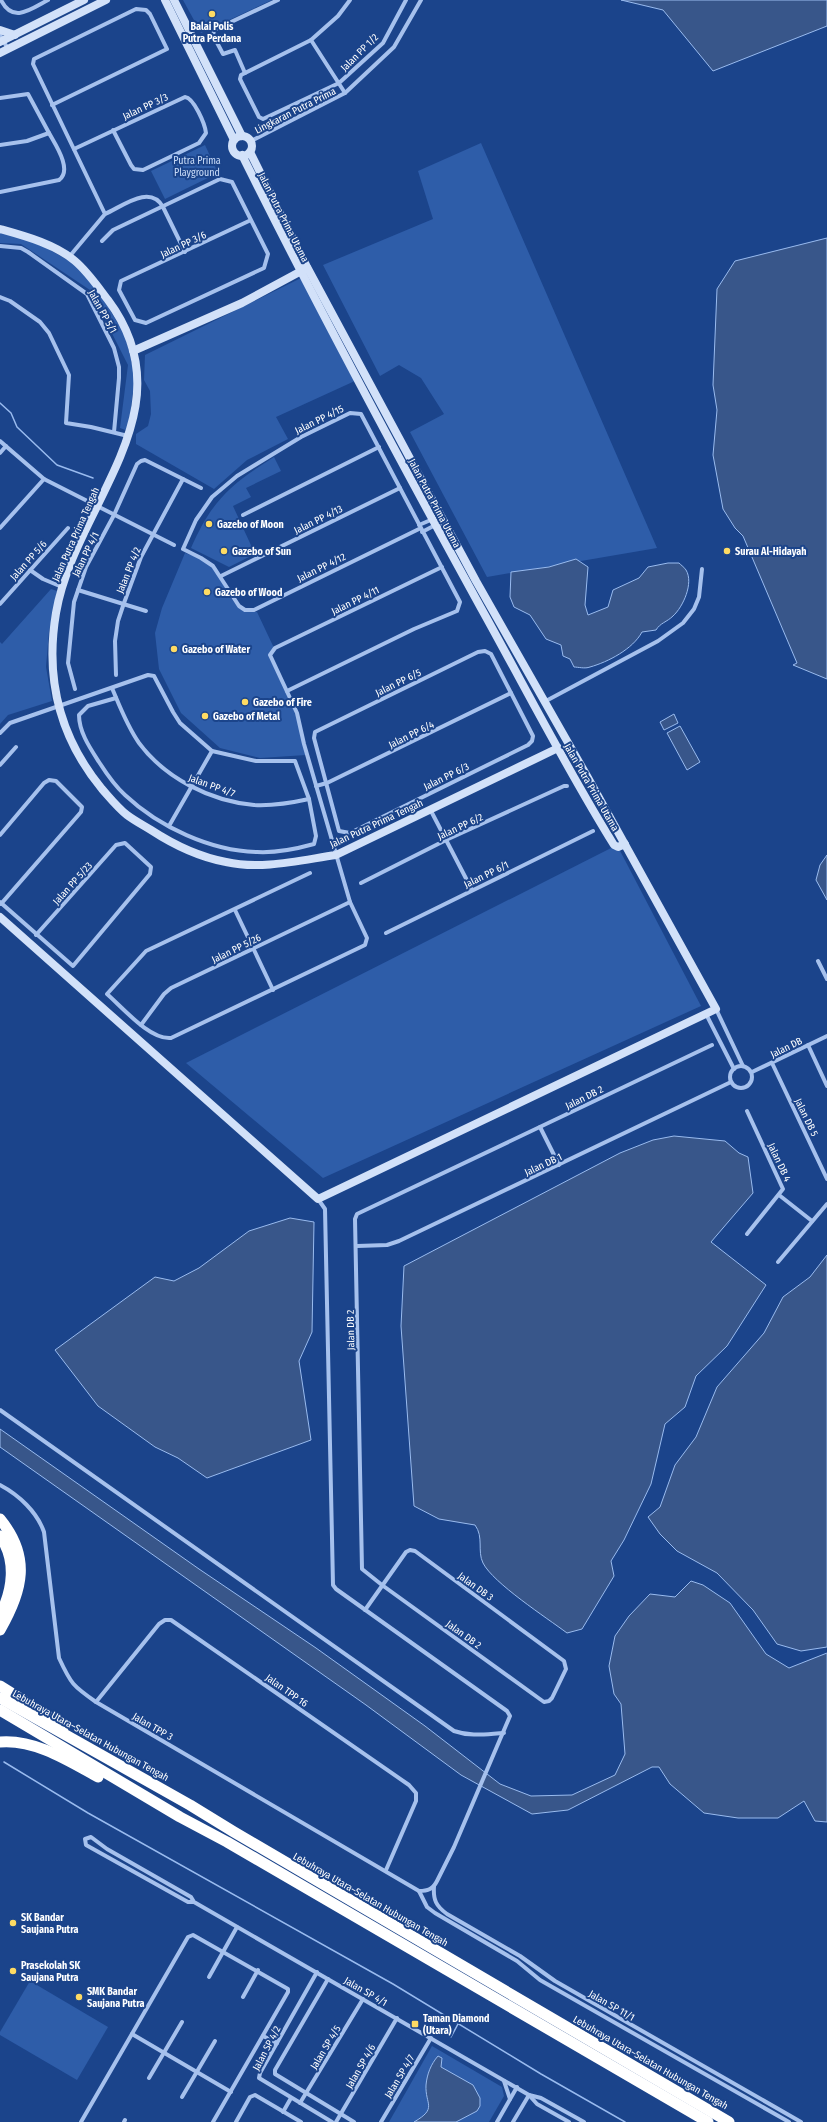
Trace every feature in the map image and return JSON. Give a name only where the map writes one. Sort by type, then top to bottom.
[{"type":"highway","points":[[0,1519],[9,1530],[15,1543],[21,1568],[20,1583],[16,1599],[0,1630]]},
{"type":"highway","points":[[0,1536],[10,1558],[12,1568],[9,1593],[0,1615]]},
{"type":"highway","points":[[0,1686],[190,1804]]},
{"type":"highway","name":"Lebuhraya Utara–Selatan Hubungan Tengah","points":[[0,1698],[190,1804],[240,1836],[729,2122]]},
{"type":"highway","points":[[0,1710],[180,1817]]},
{"type":"highway","points":[[0,1742],[8,1741],[38,1747],[180,1817],[227,1842],[708,2122]]},
{"type":"street","points":[[1,0],[5,8],[14,13],[24,12],[48,0]]},
{"type":"street","points":[[84,0],[15,35],[1,39],[4,51],[106,0]]},
{"type":"street","points":[[165,0],[234,140],[232,146],[234,152],[246,153],[251,141],[242,136],[174,0]]},
{"type":"street","points":[[278,0],[214,30],[214,35],[224,54],[235,50],[245,73],[311,40],[338,16],[350,0]]},
{"type":"street","name":"Jalan PP 1/2","points":[[245,73],[240,79],[259,117],[263,118],[339,83],[382,43],[406,0]]},
{"type":"street","name":"Lingkaran Putra Prima","points":[[251,141],[345,93],[394,47],[421,0]]},
{"type":"street","points":[[52,105],[167,49],[150,14],[146,10],[136,9],[34,59],[33,64],[52,105],[105,214]]},
{"type":"street","points":[[0,30],[15,35]]},
{"type":"street","points":[[311,40],[345,93]]},
{"type":"street","points":[[0,98],[28,94],[49,132],[63,164],[62,178],[59,180],[0,192]]},
{"type":"street","name":"Jalan PP 3/3","points":[[74,149],[113,130],[185,97],[190,100],[205,126],[206,133],[204,138],[199,143],[143,170],[134,169],[131,165],[113,130]]},
{"type":"street","points":[[0,145],[27,141],[49,132]]},
{"type":"street","points":[[234,140],[242,136]]},
{"type":"street","name":"Jalan Putra Prima Utama","points":[[246,153],[434,522],[558,748],[614,845],[618,847],[625,844]]},
{"type":"street","points":[[102,241],[113,230],[220,179],[232,182],[251,220]]},
{"type":"street","points":[[69,257],[105,214],[144,196],[154,196],[159,200],[185,252]]},
{"type":"street","name":"Jalan PP 3/6","points":[[251,220],[268,254],[264,268],[205,297],[146,323],[135,320],[119,290],[121,281],[185,252],[251,220]]},
{"type":"street","name":"Jalan Putra Prima Tengah","points":[[0,229],[23,235],[56,249],[75,261],[96,283],[114,308],[127,332],[133,351],[137,376],[138,402],[129,436],[62,587],[56,612],[51,662],[59,705],[65,727],[88,772],[126,815],[171,843],[228,863],[256,865],[336,854],[558,748]]},
{"type":"street","name":"Jalan PP 5/1","points":[[0,246],[21,248],[86,294],[114,348],[119,367],[114,432]]},
{"type":"street","points":[[133,351],[242,302],[304,269]]},
{"type":"street","name":"Jalan Putra Prima Utama","points":[[304,269],[716,1009]]},
{"type":"street","points":[[0,296],[10,301],[40,322],[49,333],[69,375],[66,423],[129,436]]},
{"type":"street","name":"Jalan PP 4/15","points":[[183,549],[196,520],[212,497],[237,476],[301,436],[350,413],[361,414],[460,602],[457,611],[414,629],[287,691]]},
{"type":"street","points":[[0,441],[44,479],[174,544]]},
{"type":"street","points":[[0,453],[6,446]]},
{"type":"street","points":[[243,515],[379,448]]},
{"type":"street","name":"Jalan PP 4/1","points":[[75,690],[68,663],[68,649],[74,602],[86,566],[114,515],[137,464],[140,461],[145,460],[183,479]]},
{"type":"street","points":[[0,528],[44,479]]},
{"type":"street","points":[[183,479],[201,488]]},
{"type":"street","name":"Jalan PP 4/2","points":[[116,674],[115,641],[118,622],[124,603],[141,557],[183,479]]},
{"type":"street","name":"Jalan PP 4/13","points":[[221,576],[400,488]]},
{"type":"street","points":[[421,528],[442,518]]},
{"type":"street","points":[[421,528],[442,518]]},
{"type":"street","name":"Jalan PP 5/6","points":[[0,604],[68,528]]},
{"type":"street","name":"Jalan PP 4/12","points":[[183,549],[213,566],[221,576],[239,606],[245,610],[254,610],[421,528]]},
{"type":"street","name":"Jalan PP 4/11","points":[[287,691],[270,655],[275,648],[442,567]]},
{"type":"street","points":[[544,702],[658,641],[683,623],[694,609],[699,597],[702,568]]},
{"type":"street","points":[[30,570],[43,579],[62,587]]},
{"type":"street","points":[[78,590],[146,611]]},
{"type":"street","name":"Jalan PP 6/5","points":[[327,783],[314,738],[315,732],[318,729],[485,651],[491,654],[511,693]]},
{"type":"street","points":[[0,733],[10,723],[148,675],[154,676],[172,712],[180,723],[212,751],[256,761],[295,761],[309,799],[316,836],[314,844],[303,847],[257,852],[214,846],[169,826],[125,795],[104,769],[89,746],[79,724],[79,715],[88,706],[116,698]]},
{"type":"street","name":"Jalan PP 4/7","points":[[112,688],[126,722],[139,743],[160,766],[180,781],[231,801],[254,805],[284,804],[309,799]]},
{"type":"street","points":[[287,691],[297,714],[316,786],[350,902],[367,938],[365,945],[171,1038],[160,1037],[140,1024],[107,994],[146,951],[235,910],[310,873]]},
{"type":"street","name":"Jalan PP 6/3","points":[[327,783],[339,831],[350,833],[528,745],[532,741],[533,736],[511,693]]},
{"type":"street","name":"Jalan PP 6/4","points":[[316,786],[327,783],[511,693]]},
{"type":"street","points":[[0,765],[16,747]]},
{"type":"street","points":[[169,826],[212,751]]},
{"type":"street","points":[[0,835],[44,783],[49,780],[56,781],[82,807],[81,812],[1,903],[36,935]]},
{"type":"street","name":"Jalan PP 6/2","points":[[361,883],[446,840],[564,786],[567,786]]},
{"type":"street","points":[[430,808],[472,890]]},
{"type":"street","name":"Jalan PP 6/1","points":[[386,933],[593,832]]},
{"type":"street","name":"Jalan PP 5/23","points":[[125,843],[151,867],[150,874],[72,966],[36,935],[116,845],[125,843]]},
{"type":"street","name":"Jalan PP 5/26","points":[[140,1024],[164,994],[171,988],[350,902]]},
{"type":"street","points":[[235,910],[273,990]]},
{"type":"street","points":[[0,917],[318,1199],[325,1209],[332,1579],[336,1589],[507,1711],[510,1716],[499,1746],[469,1809],[454,1847],[434,1886],[428,1891],[419,1891]]},
{"type":"street","points":[[818,961],[827,980]]},
{"type":"street","points":[[318,1199],[716,1009],[743,1066],[752,1072],[752,1080],[748,1086],[737,1087],[732,1082],[730,1075],[734,1068],[743,1066]]},
{"type":"street","points":[[706,1014],[734,1068]]},
{"type":"street","name":"Jalan DB","points":[[752,1072],[827,1036]]},
{"type":"street","name":"Jalan DB 2","points":[[566,1665],[552,1698],[548,1702],[544,1702],[366,1574],[362,1569],[357,1246],[355,1219],[362,1210],[712,1045]]},
{"type":"street","points":[[808,1045],[827,1086]]},
{"type":"street","name":"Jalan DB 5","points":[[772,1063],[827,1179]]},
{"type":"street","name":"Jalan DB 1","points":[[357,1246],[392,1244],[732,1082]]},
{"type":"street","name":"Jalan DB 4","points":[[747,1111],[784,1189],[747,1234]]},
{"type":"street","points":[[540,1127],[559,1165]]},
{"type":"street","points":[[779,1195],[812,1221]]},
{"type":"street","points":[[778,1262],[827,1204]]},
{"type":"street","points":[[0,1410],[454,1730],[465,1734],[476,1735],[504,1733]]},
{"type":"street","name":"Jalan TPP 3","points":[[0,1485],[24,1502],[40,1519],[44,1532],[59,1658],[75,1687],[96,1702],[386,1870],[419,1891]]},
{"type":"street","name":"Jalan DB 3","points":[[365,1610],[406,1552],[410,1550],[415,1551],[564,1661],[566,1665]]},
{"type":"street","name":"Jalan TPP 16","points":[[96,1702],[159,1624],[165,1620],[171,1620],[409,1785],[416,1793],[416,1801],[386,1870]]},
{"type":"street","name":"Jalan SP 4/1","points":[[194,1902],[188,1902],[86,1845],[85,1839],[91,1837],[107,1849],[191,1897],[194,1902],[529,2095],[542,2098],[584,2122]]},
{"type":"street","name":"Jalan SP 11/1","points":[[434,1886],[435,1902],[438,1908],[447,1914],[520,1956],[555,1981],[801,2122]]},
{"type":"street","name":"Jalan SP 11/1","points":[[419,1891],[427,1907],[435,1913],[517,1961],[540,1980],[789,2122]]},
{"type":"street","points":[[209,1977],[237,1926]]},
{"type":"street","points":[[81,2122],[190,1935],[193,1934],[258,1970],[288,1989],[263,2036],[213,2122]]},
{"type":"street","points":[[243,1997],[258,1970]]},
{"type":"street","name":"Jalan SP 4/2","points":[[317,1972],[260,2073],[259,2078],[332,2122]]},
{"type":"street","points":[[328,1979],[275,2070],[275,2074],[277,2077],[306,2095],[354,2122]]},
{"type":"street","name":"Jalan SP 4/5","points":[[300,2103],[362,1999]]},
{"type":"street","name":"Jalan SP 4/6","points":[[336,2122],[397,2018]]},
{"type":"street","points":[[149,2078],[182,2022]]},
{"type":"street","points":[[132,2034],[231,2092]]},
{"type":"street","points":[[263,2036],[277,2043]]},
{"type":"street","name":"Jalan SP 4/7","points":[[381,2122],[431,2038]]},
{"type":"street","points":[[182,2097],[216,2041]]},
{"type":"street","points":[[504,2080],[510,2099]]},
{"type":"street","points":[[497,2122],[517,2088]]},
{"type":"street","points":[[236,2122],[252,2095],[255,2095],[301,2122]]},
{"type":"street","points":[[513,2122],[529,2095]]},
{"type":"street","name":"Jalan SP 4/1","points":[[529,2095],[537,2104],[569,2122]]},
{"type":"street","points":[[283,2112],[291,2098]]},
{"type":"street","points":[[563,2120],[568,2113]]},
{"type":"green space","points":[[183,0],[272,0],[201,33]]},
{"type":"green space","points":[[481,143],[657,548],[487,577],[410,432],[444,414],[421,378],[399,365],[380,376],[323,265],[433,219],[418,171]]},
{"type":"green space","name":"Putra Prima Playground","points":[[205,145],[218,173],[165,199],[151,171]]},
{"type":"green space","points":[[0,231],[41,245],[73,263],[94,284],[125,335],[135,376],[128,431],[120,428],[128,365],[90,290],[21,244],[0,243]]},
{"type":"green space","points":[[301,278],[357,380],[276,417],[288,439],[247,460],[214,489],[136,444],[136,434],[148,426],[151,414],[150,391],[144,380],[145,355]]},
{"type":"green space","points":[[274,457],[281,471],[246,488],[251,497],[233,506],[255,554],[229,567],[191,548],[207,517],[224,495],[234,485]]},
{"type":"green space","points":[[185,553],[200,558],[209,564],[217,574],[230,596],[240,608],[257,612],[274,648],[269,657],[297,717],[306,755],[260,758],[220,748],[181,713],[159,669],[155,633],[162,608]]},
{"type":"green space","points":[[51,589],[57,591],[49,632],[46,667],[52,701],[8,715],[0,724],[0,642],[2,644]]},
{"type":"green space","points":[[617,845],[701,1006],[323,1178],[186,1063]]},
{"type":"green space","points":[[30,1981],[108,2027],[77,2080],[0,2035],[0,2032]]},
{"type":"green space","points":[[432,2046],[502,2087],[504,2096],[489,2122],[389,2122]]},
{"type":"shaded area","points":[[621,0],[827,0],[827,26],[713,71],[663,10]]},
{"type":"shaded area","points":[[827,238],[827,679],[793,665],[797,663],[743,536],[735,528],[723,509],[713,455],[717,410],[713,385],[717,289],[735,261]]},
{"type":"shaded area","points":[[576,559],[588,567],[585,605],[588,615],[608,607],[613,590],[639,578],[648,567],[668,563],[679,563],[688,575],[688,588],[684,601],[671,618],[656,630],[642,632],[633,644],[619,654],[588,668],[574,667],[570,659],[563,656],[561,645],[546,639],[530,615],[514,607],[510,597],[511,572],[549,567]]},
{"type":"shaded area","points":[[674,714],[678,723],[664,730],[660,722]]},
{"type":"shaded area","points":[[680,726],[700,762],[687,770],[667,733]]},
{"type":"shaded area","points":[[827,855],[827,900],[816,880],[820,865]]},
{"type":"shaded area","points":[[674,1136],[725,1141],[739,1153],[748,1157],[753,1193],[711,1242],[766,1285],[727,1346],[696,1376],[685,1407],[665,1424],[651,1484],[624,1540],[611,1561],[614,1576],[582,1629],[567,1633],[534,1610],[509,1590],[489,1571],[481,1558],[480,1539],[475,1525],[439,1519],[414,1506],[401,1326],[404,1266],[620,1153],[653,1140]]},
{"type":"shaded area","points":[[290,1218],[314,1222],[312,1332],[299,1361],[311,1440],[207,1478],[178,1458],[155,1447],[98,1406],[55,1350],[155,1277],[174,1281],[199,1268],[249,1231]]},
{"type":"shaded area","points":[[827,1255],[827,1647],[801,1651],[777,1644],[753,1610],[717,1573],[677,1551],[660,1534],[648,1517],[660,1507],[675,1465],[696,1437],[717,1387],[764,1333],[783,1297],[810,1277]]},
{"type":"shaded area","points":[[0,1429],[199,1569],[316,1648],[425,1726],[500,1784],[531,1796],[572,1795],[615,1775],[625,1754],[621,1704],[614,1694],[609,1666],[615,1636],[629,1616],[650,1594],[675,1597],[691,1581],[703,1585],[730,1603],[766,1654],[789,1668],[827,1653],[827,1822],[815,1821],[804,1801],[778,1818],[738,1818],[704,1813],[670,1784],[659,1767],[652,1767],[568,1810],[532,1814],[461,1775],[366,1705],[0,1447]]},
{"type":"shaded area","points":[[438,2056],[442,2058],[441,2067],[473,2085],[480,2098],[480,2106],[477,2111],[456,2122],[414,2122],[426,2113],[428,2109],[429,2106],[426,2085],[428,2073]]},
{"type":"waterway","points":[[0,403],[11,413],[17,427],[57,465],[93,478]]},
{"type":"waterway","points":[[4,1762],[88,1813],[393,1984],[541,2074],[625,2122]]},
{"type":"waterway","points":[[451,2037],[458,2024]]},
{"type":"place","name":"Balai Polis Putra Perdana","points":[[212,14]]},
{"type":"place","name":"Gazebo of Moon","points":[[209,524]]},
{"type":"place","name":"Gazebo of Sun","points":[[224,551]]},
{"type":"place","name":"Surau Al-Hidayah","points":[[727,551]]},
{"type":"place","name":"Gazebo of Wood","points":[[207,592]]},
{"type":"place","name":"Gazebo of Water","points":[[174,649]]},
{"type":"place","name":"Gazebo of Fire","points":[[245,702]]},
{"type":"place","name":"Gazebo of Metal","points":[[205,716]]},
{"type":"place","name":"SK Bandar Saujana Putra","points":[[13,1923]]},
{"type":"place","name":"Prasekolah SK Saujana Putra","points":[[13,1971]]},
{"type":"place","name":"SMK Bandar Saujana Putra","points":[[79,1997]]},
{"type":"place","name":"Taman Diamond (Utara)","points":[[415,2024]]}]
